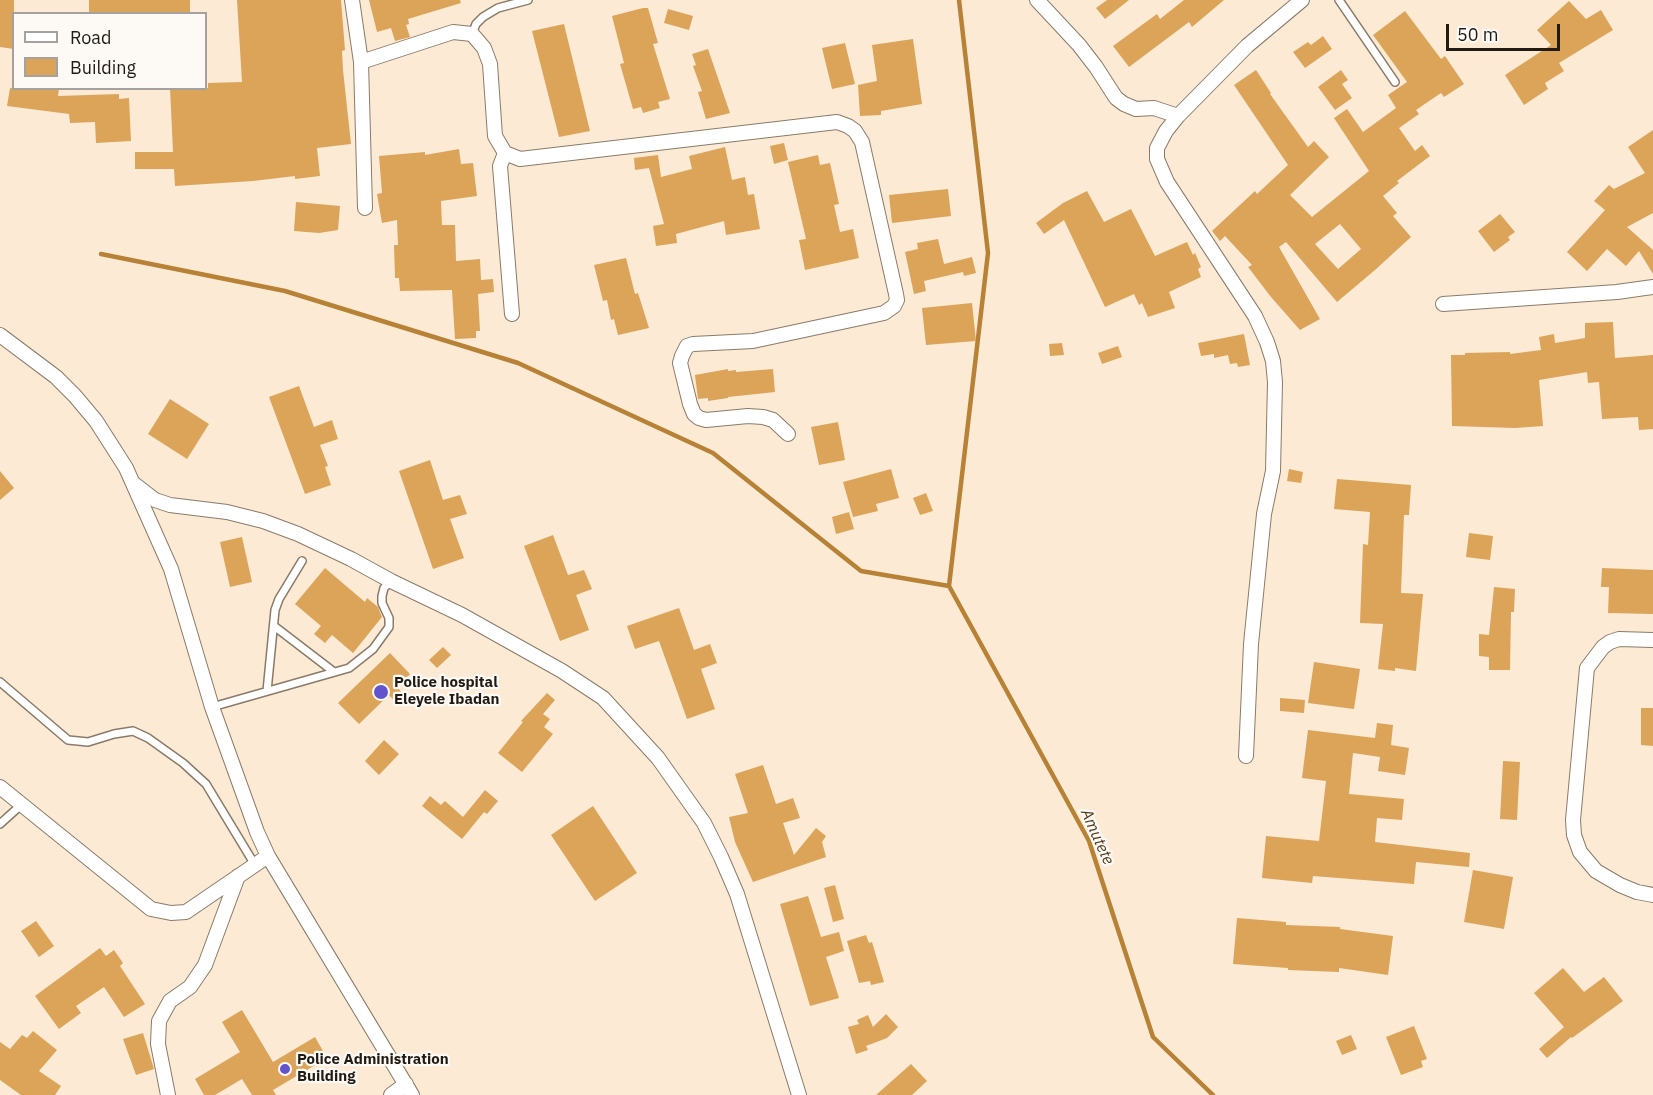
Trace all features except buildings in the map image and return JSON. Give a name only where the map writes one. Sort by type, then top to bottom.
[{"type":"street","points":[[352,0],[361,62],[365,208]]},
{"type":"street","points":[[1037,0],[1079,45],[1116,98],[1136,109],[1154,108],[1178,116]]},
{"type":"street","points":[[1245,756],[1253,620],[1264,514],[1273,471],[1275,382],[1273,361],[1255,316],[1167,182],[1157,159],[1157,148],[1166,131],[1178,116],[1247,46],[1302,0]]},
{"type":"street","points":[[361,62],[453,32],[472,34],[484,48],[490,64],[495,136],[505,153],[512,157],[525,159],[837,122],[855,131],[862,142],[894,282],[897,300],[894,306],[884,313],[753,341],[693,344],[687,346],[682,356],[681,363],[690,404],[694,414],[699,418],[706,420],[763,417],[772,420],[788,434]]},
{"type":"street","points":[[505,153],[500,166],[512,314]]},
{"type":"street","points":[[1443,304],[1653,287]]},
{"type":"street","points":[[0,335],[56,377],[75,396],[96,421],[119,456],[133,483],[171,569],[212,707],[268,856],[409,1090],[391,1095]]},
{"type":"street","points":[[133,483],[155,500],[170,505],[227,512],[263,521],[298,534],[462,615],[582,683],[603,698],[658,758],[704,823],[737,894],[799,1095]]},
{"type":"street","points":[[1653,640],[1619,639],[1610,642],[1603,647],[1587,668],[1573,820],[1574,835],[1580,852],[1596,871],[1620,885],[1653,895]]},
{"type":"street","points":[[0,788],[151,909],[171,913],[186,912],[268,856]]},
{"type":"street","points":[[168,1095],[158,1044],[159,1021],[170,1001],[190,987],[205,964],[238,876]]},
{"type":"lane","points":[[472,34],[476,24],[483,17],[498,8],[528,0]]},
{"type":"lane","points":[[1339,0],[1395,82]]},
{"type":"lane","points":[[267,691],[275,610],[279,599],[302,561]]},
{"type":"lane","points":[[212,707],[349,668],[373,648],[389,627],[389,618],[382,603],[382,596],[384,588],[391,581]]},
{"type":"lane","points":[[274,626],[334,672]]},
{"type":"lane","points":[[0,682],[68,741],[88,742],[133,731],[148,738],[183,763],[206,784],[255,865]]},
{"type":"lane","points":[[0,824],[21,805]]},
{"type":"waterway","points":[[949,586],[988,253],[959,0]]},
{"type":"waterway","points":[[101,254],[285,291],[518,363],[713,453],[861,571],[949,586]]},
{"type":"waterway","name":"Amutete","points":[[949,586],[1089,841],[1153,1037],[1213,1095]]},
{"type":"place","name":"Police hospital Eleyele Ibadan","points":[[381,692]]},
{"type":"place","name":"Police Administration Building","points":[[285,1069]]}]
